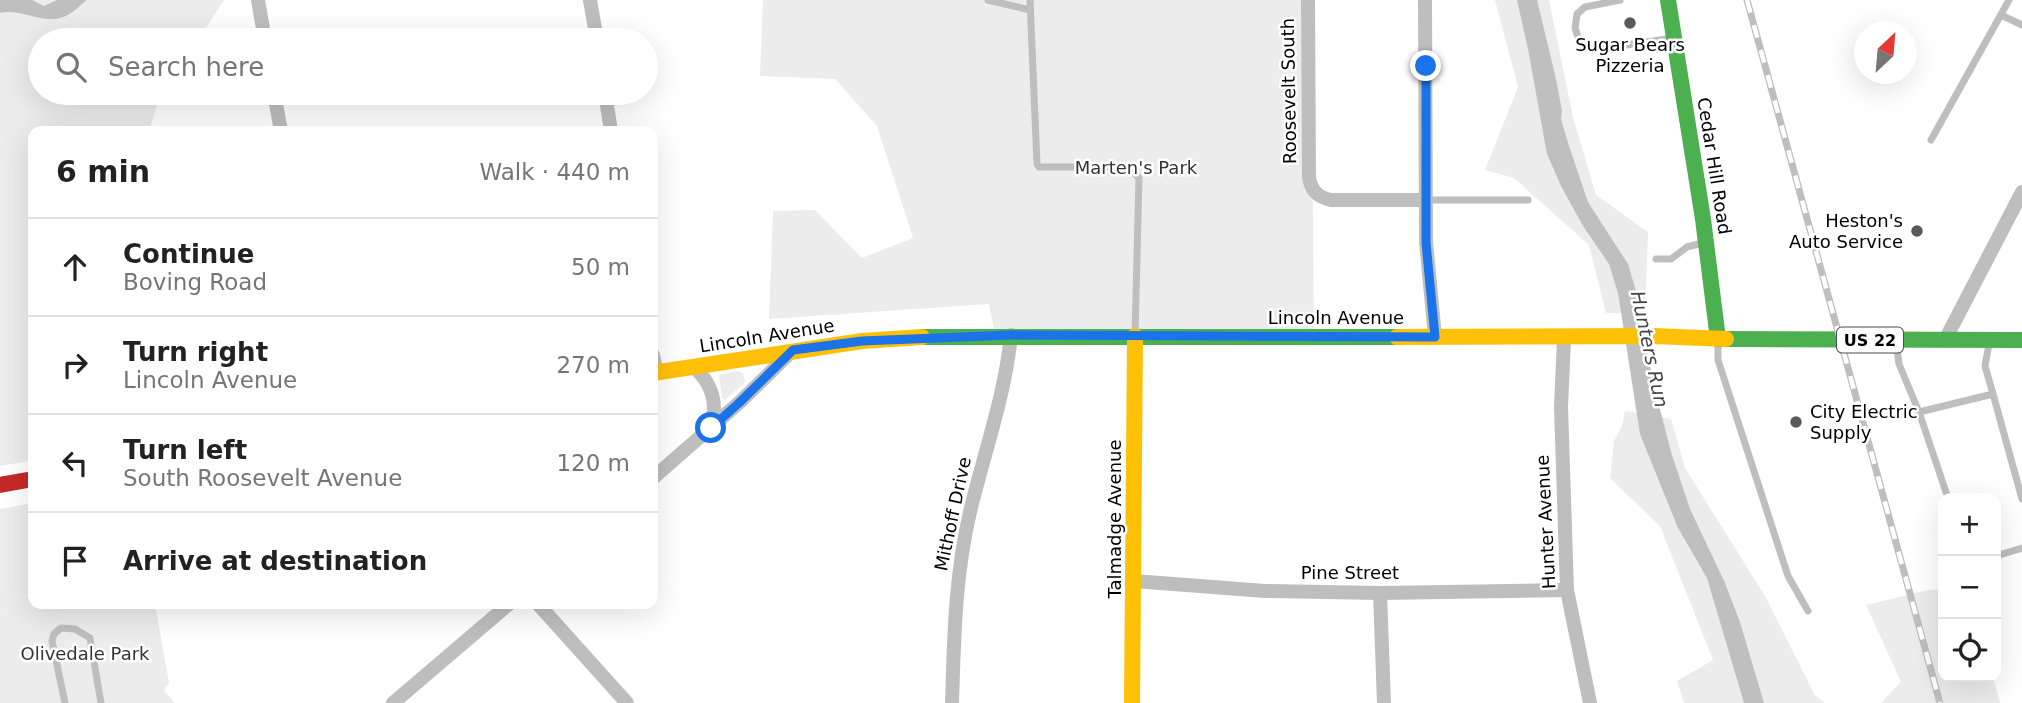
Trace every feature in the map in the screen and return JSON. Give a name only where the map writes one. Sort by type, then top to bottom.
[{"type":"main road","name":"Cedar Hill Road","points":[[1668,0],[1706,242],[1718,339]]},
{"type":"main road","name":"Lincoln Avenue","points":[[658,373],[862,341],[1011,335],[1564,338],[1654,336],[1718,339],[2022,340]]},
{"type":"main road","name":"Talmadge Avenue","points":[[1132,703],[1135,335]]},
{"type":"main road","points":[[0,485],[28,481]]},
{"type":"street","points":[[258,0],[263,28]]},
{"type":"street","points":[[590,0],[595,28]]},
{"type":"street","name":"Roosevelt South","points":[[1308,0],[1309,177],[1314,192],[1331,200],[1426,200]]},
{"type":"street","points":[[1425,0],[1426,200],[1429,293],[1435,337]]},
{"type":"street","points":[[276,105],[280,126]]},
{"type":"street","points":[[607,105],[610,126]]},
{"type":"street","points":[[1945,340],[2022,192]]},
{"type":"street","name":"Mithoff Drive","points":[[952,703],[960,558],[999,401],[1011,335]]},
{"type":"street","name":"Hunter Avenue","points":[[1564,338],[1561,407],[1567,590],[1590,703]]},
{"type":"street","points":[[658,474],[740,402],[793,350]]},
{"type":"street","points":[[694,367],[705,377],[714,397],[715,411],[711,428]]},
{"type":"street","name":"Pine Street","points":[[1133,581],[1265,592],[1567,590]]},
{"type":"street","points":[[1380,593],[1384,703]]},
{"type":"street","points":[[393,703],[503,609]]},
{"type":"street","points":[[542,609],[627,703]]},
{"type":"lane","points":[[988,0],[1030,10]]},
{"type":"lane","points":[[1030,0],[1037,164],[1039,167],[1128,167],[1139,178],[1135,335]]},
{"type":"lane","points":[[1619,0],[1585,7],[1577,14],[1575,28],[1580,42],[1600,49],[1674,38]]},
{"type":"lane","points":[[1931,141],[2009,0]]},
{"type":"lane","points":[[2001,15],[2022,26]]},
{"type":"lane","points":[[1426,200],[1528,200]]},
{"type":"lane","points":[[1656,259],[1671,259],[1687,247],[1706,242]]},
{"type":"lane","points":[[1718,339],[1718,360],[1773,531],[1788,576],[1808,611]]},
{"type":"lane","points":[[1896,340],[1899,364],[1919,412],[1946,493]]},
{"type":"lane","points":[[1989,340],[1984,366],[2022,499]]},
{"type":"lane","points":[[1919,412],[1993,394]]},
{"type":"lane","points":[[2001,554],[2022,548]]},
{"type":"lane","points":[[65,703],[52,641],[54,634],[61,628],[75,629],[90,638],[101,703]]},
{"type":"green space","points":[[0,0],[224,0],[206,28],[28,28],[28,105],[157,105],[151,126],[28,126],[28,461],[0,466]]},
{"type":"green space","name":"Marten's Park","points":[[763,0],[1311,0],[1314,337],[995,335],[989,304],[769,319],[773,211],[815,210],[862,258],[913,238],[877,126],[835,79],[760,76]]},
{"type":"green space","points":[[1495,0],[1549,0],[1573,117],[1596,195],[1648,232],[1645,314],[1606,313],[1589,245],[1514,178],[1485,170],[1518,87]]},
{"type":"green space","points":[[738,371],[743,373],[745,382],[725,400],[722,398],[719,375]]},
{"type":"green space","points":[[1625,411],[1671,419],[1685,468],[1765,596],[1815,695],[1825,703],[1684,703],[1677,681],[1713,660],[1660,526],[1610,478],[1614,441],[1622,426]]},
{"type":"green space","name":"Olivedale Park","points":[[28,504],[28,609],[156,609],[169,683],[164,690],[175,703],[0,703],[0,509]]},
{"type":"green space","points":[[1938,589],[1938,682],[1994,682],[2000,703],[1881,703],[1901,682],[1866,605]]},
{"type":"shaded area","points":[[0,0],[32,0],[44,6],[57,0],[87,0],[66,16],[47,19],[0,13]]},
{"type":"shaded area","points":[[1517,0],[1537,0],[1569,146],[1588,202],[1628,264],[1638,298],[1653,382],[1671,452],[1690,509],[1740,622],[1764,703],[1744,703],[1707,578],[1678,528],[1640,434],[1618,293],[1609,264],[1583,226],[1547,154]]},
{"type":"railway","points":[[1747,0],[1940,703]]},
{"type":"traffic: fast","points":[[1668,0],[1703,219],[1718,339]]},
{"type":"traffic: fast","points":[[922,337],[1397,337]]},
{"type":"traffic: fast","points":[[1726,339],[2022,340]]},
{"type":"traffic: slow","points":[[1132,703],[1135,336]]},
{"type":"traffic: slow","points":[[1397,337],[1654,336],[1726,339]]},
{"type":"traffic: slow","points":[[658,372],[862,341],[922,337]]},
{"type":"traffic: jam","points":[[0,485],[28,480]]},
{"type":"place","name":"Sugar Bears Pizzeria","points":[[1630,23]]},
{"type":"place","name":"Heston's Auto Service","points":[[1917,231]]},
{"type":"place","name":"City Electric Supply","points":[[1796,422]]},
{"type":"route","points":[[711,428],[793,350],[862,341],[932,336],[1011,335],[1435,337],[1426,243],[1426,66]]},
{"type":"water label","name":"Hunters Run","points":[[1650,349]]}]
